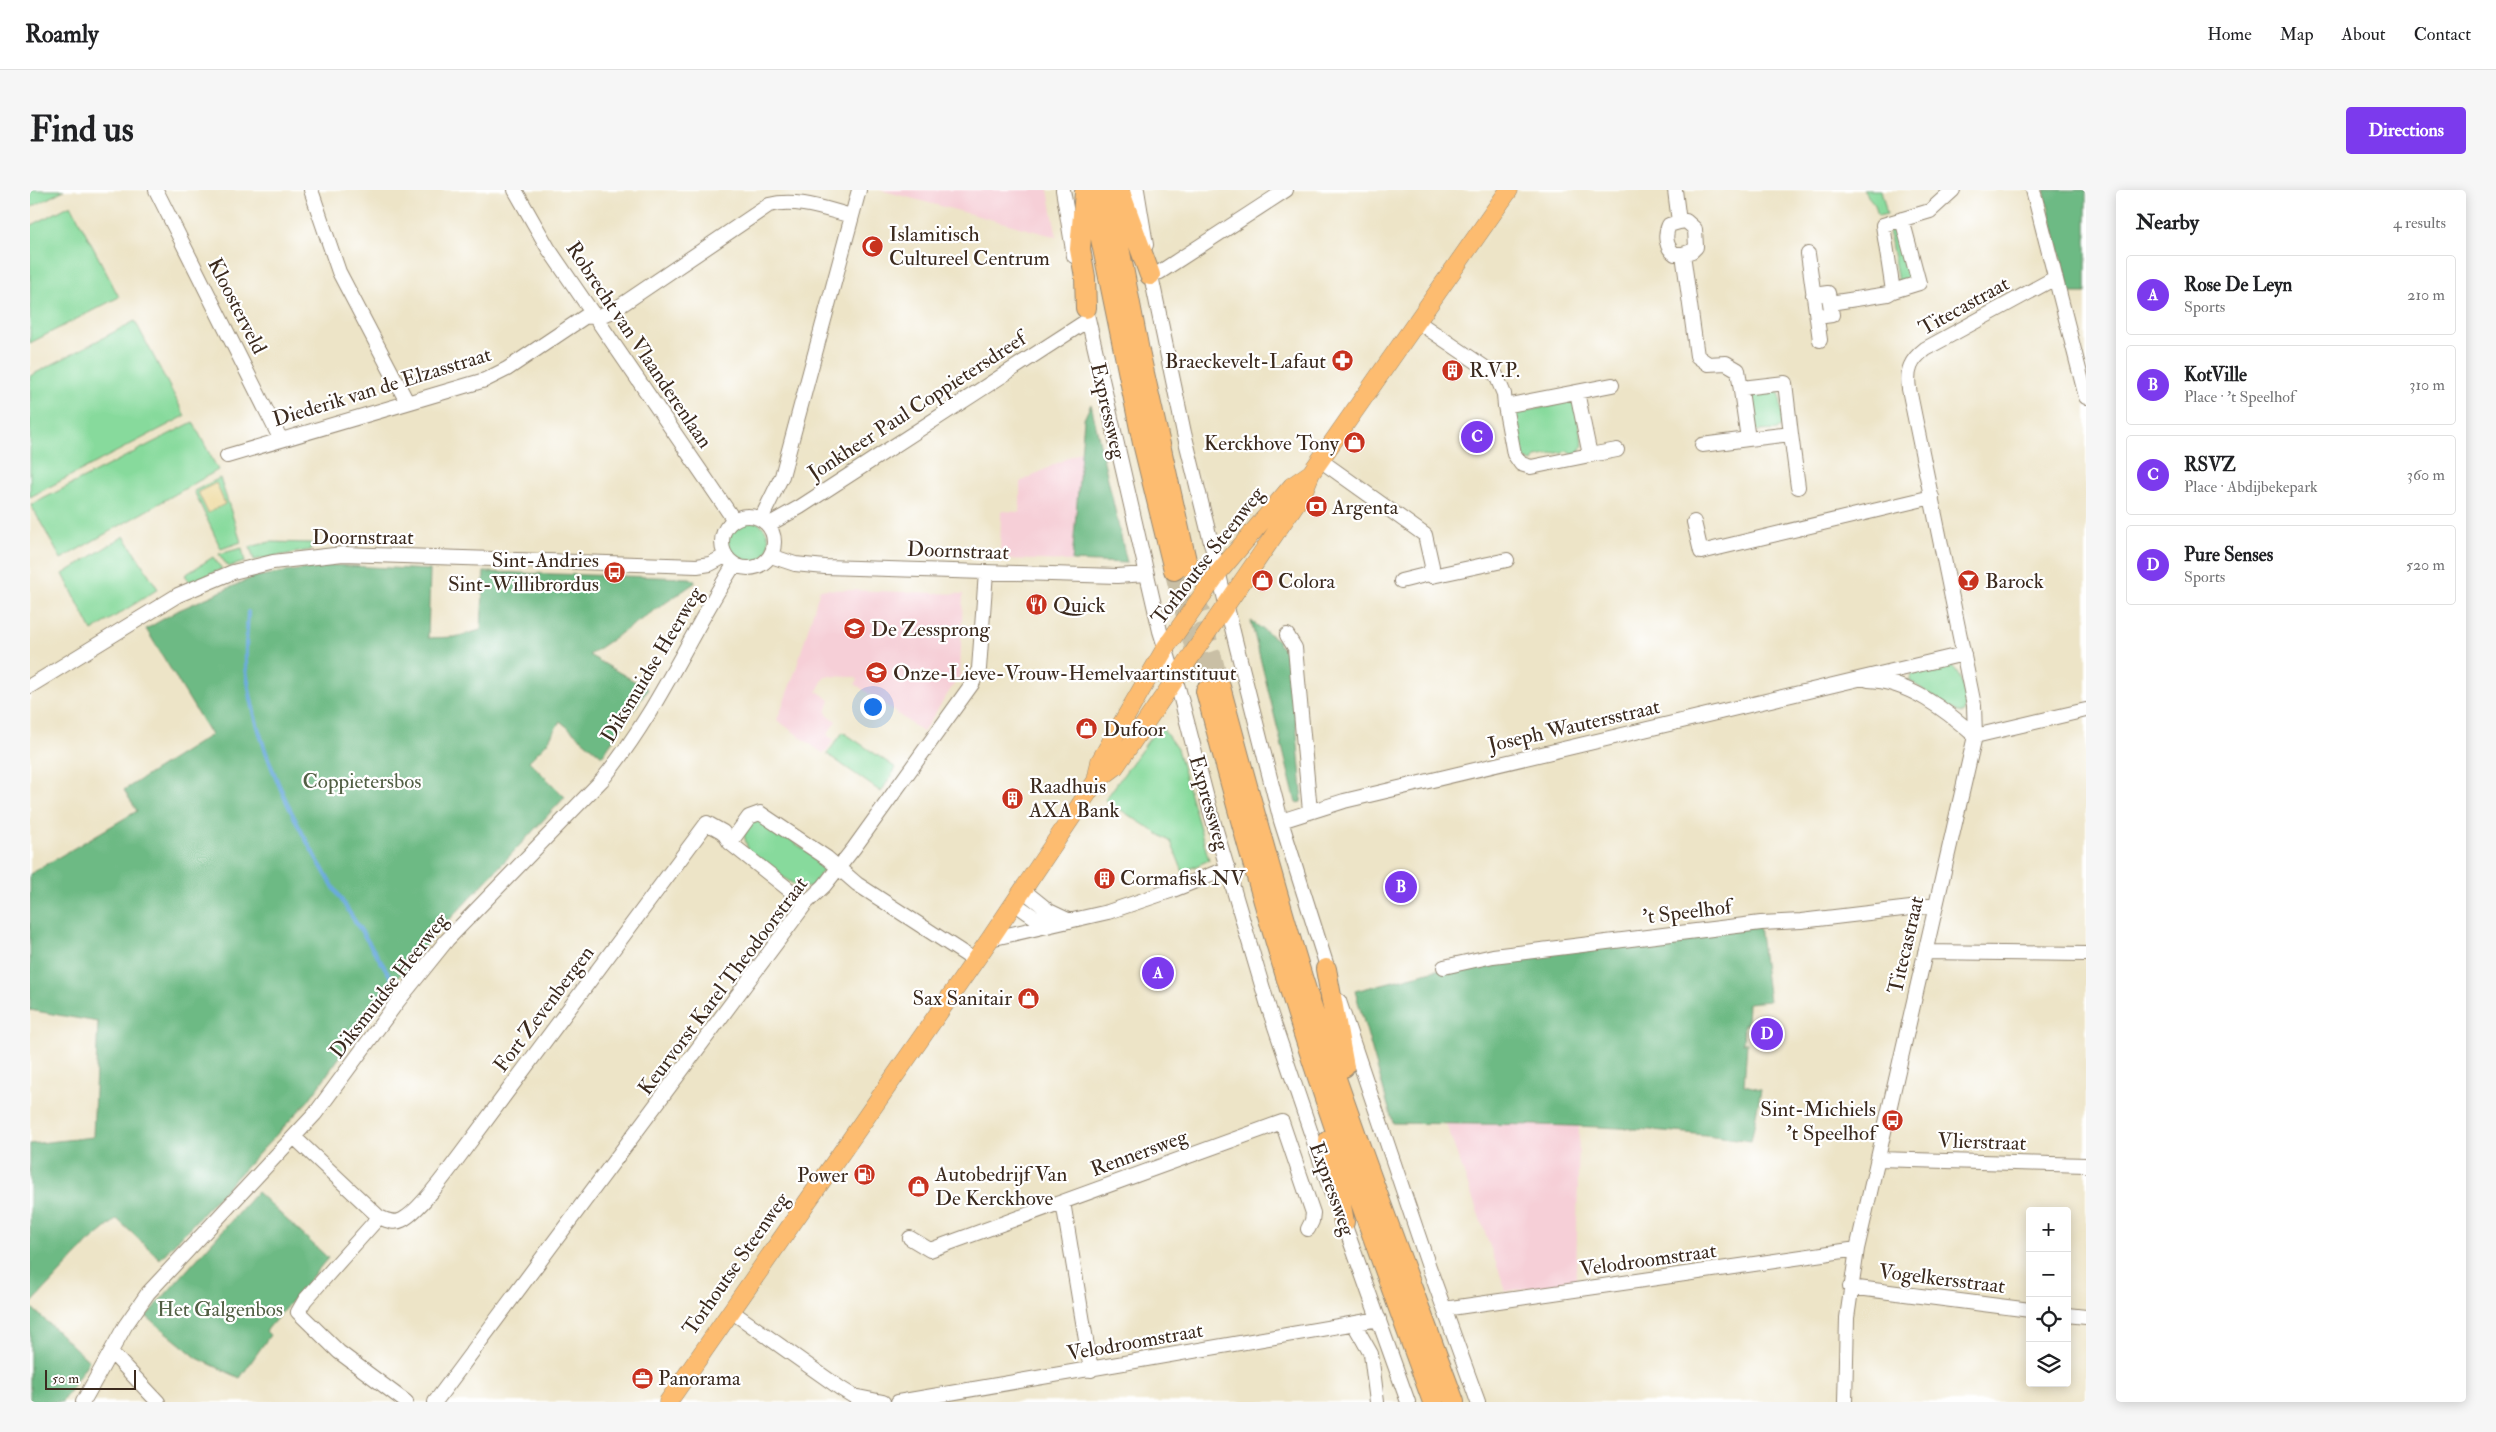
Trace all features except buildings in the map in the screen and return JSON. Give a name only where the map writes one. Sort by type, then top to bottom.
[{"type":"highway","points":[[1086,190],[1080,248],[1085,277],[1087,314]]},
{"type":"highway","name":"Expressweg","points":[[1091,190],[1143,443],[1181,567],[1108,190]]},
{"type":"highway","points":[[1119,190],[1150,275]]},
{"type":"highway","name":"Expressweg","points":[[1213,689],[1270,921],[1337,1106],[1454,1402]]},
{"type":"highway","points":[[1326,969],[1347,1075],[1328,1138],[1344,1222]]},
{"type":"highway","name":"Expressweg","points":[[1337,1106],[1364,1213],[1433,1402]]},
{"type":"main road","name":"Torhoutse Steenweg","points":[[668,1402],[990,939],[1096,781],[1115,767],[1304,493],[1316,467],[1509,190]]},
{"type":"main road","name":"Torhoutse Steenweg","points":[[1096,781],[1100,760],[1166,648],[1218,573],[1292,486],[1316,467]]},
{"type":"street","name":"Kloosterveld","points":[[156,190],[281,440]]},
{"type":"street","points":[[311,190],[340,272],[407,402]]},
{"type":"street","name":"Robrecht van Vlaanderenlaan","points":[[516,190],[548,248],[734,520]]},
{"type":"street","points":[[764,522],[782,476],[859,190]]},
{"type":"street","name":"Expressweg","points":[[1063,190],[1087,314],[1146,574],[1210,810],[1270,1008],[1330,1190],[1344,1222],[1408,1402]]},
{"type":"street","points":[[1137,190],[1150,275],[1190,460],[1281,821],[1326,969],[1334,985],[1444,1309],[1478,1402]]},
{"type":"street","points":[[1150,275],[1160,272],[1286,190]]},
{"type":"street","points":[[1675,190],[1679,222]]},
{"type":"street","points":[[1893,290],[1883,224],[1930,211],[1953,190]]},
{"type":"street","points":[[2033,190],[2086,397]]},
{"type":"street","name":"Diederik van de Elzasstraat","points":[[227,456],[485,380],[507,369],[586,316],[595,317],[611,312],[769,205],[780,202],[795,202],[852,216]]},
{"type":"street","points":[[1830,303],[1888,294],[1893,290],[1919,283],[1902,219]]},
{"type":"street","points":[[1679,222],[1691,224],[1696,238],[1694,249],[1683,254],[1675,254],[1668,246],[1667,230],[1669,226],[1679,222]]},
{"type":"street","points":[[1683,254],[1697,356],[1704,363],[1732,365],[1738,370],[1748,439]]},
{"type":"street","points":[[1808,254],[1820,340]]},
{"type":"street","name":"Titecastraat","points":[[1846,1402],[1845,1354],[1850,1287],[1857,1249],[1975,736],[1974,704],[1907,380],[1910,365],[1925,349],[2055,278]]},
{"type":"street","points":[[1813,295],[1828,293],[1830,303],[1832,314],[1817,317]]},
{"type":"street","name":"Jonkheer Paul Coppietersdreef","points":[[764,522],[800,507],[1087,314]]},
{"type":"street","points":[[1418,322],[1496,374],[1504,394],[1514,454],[1521,464],[1531,467],[1617,450]]},
{"type":"street","points":[[1742,388],[1785,382],[1798,487]]},
{"type":"street","points":[[1506,406],[1612,386]]},
{"type":"street","points":[[1578,392],[1590,455]]},
{"type":"street","points":[[1702,445],[1791,434]]},
{"type":"street","points":[[1316,467],[1425,536],[1432,566],[1429,574]]},
{"type":"street","points":[[1694,522],[1701,552],[1932,497]]},
{"type":"street","points":[[749,516],[764,522],[774,540],[771,556],[758,566],[742,568],[730,560],[722,540],[724,532],[734,520],[749,516]]},
{"type":"street","name":"Doornstraat","points":[[30,686],[178,595],[233,572],[273,562],[343,554],[697,566],[730,560]]},
{"type":"street","name":"Doornstraat","points":[[771,556],[786,562],[806,565],[1118,576],[1146,574]]},
{"type":"street","name":"Diksmuidse Heerweg","points":[[83,1402],[112,1353],[125,1326],[148,1293],[294,1137],[340,1082],[432,957],[602,780],[625,752],[660,698],[730,560]]},
{"type":"street","points":[[1401,580],[1429,574],[1432,576],[1507,560]]},
{"type":"street","name":"Keurvorst Karel Theodoorstraat","points":[[435,1402],[806,903],[838,868],[977,676],[986,572]]},
{"type":"street","points":[[1287,635],[1295,648],[1310,811]]},
{"type":"street","name":"Joseph Wautersstraat","points":[[1281,821],[1332,804],[1964,654]]},
{"type":"street","name":"Joseph Wautersstraat","points":[[1847,682],[1876,681],[1902,687],[1958,721],[1975,736]]},
{"type":"street","points":[[1975,736],[2086,710]]},
{"type":"street","points":[[730,843],[749,817],[760,813],[838,868],[853,882],[974,960]]},
{"type":"street","name":"Fort Zevenbergen","points":[[379,1217],[392,1222],[402,1220],[440,1180],[707,824],[723,832],[730,843],[806,903]]},
{"type":"street","points":[[990,939],[1108,912],[1163,894],[1228,868]]},
{"type":"street","points":[[1018,897],[1070,921]]},
{"type":"street","points":[[1018,897],[1047,926]]},
{"type":"street","name":"'t Speelhof","points":[[1444,967],[1493,956],[1752,924],[1800,922],[1936,905]]},
{"type":"street","points":[[1925,952],[2086,954]]},
{"type":"street","name":"Rennersweg","points":[[1062,1202],[1282,1122],[1313,1213],[1308,1229]]},
{"type":"street","points":[[294,1137],[379,1217],[305,1300],[298,1312],[339,1352],[406,1402]]},
{"type":"street","name":"Vlierstraat","points":[[1878,1159],[2086,1165]]},
{"type":"street","points":[[910,1238],[930,1250],[1062,1202],[1091,1370]]},
{"type":"street","name":"Velodroomstraat","points":[[1444,1309],[1857,1249]]},
{"type":"street","name":"Vogelkersstraat","points":[[1850,1287],[2026,1309]]},
{"type":"street","points":[[731,1311],[853,1396],[883,1402]]},
{"type":"street","points":[[2071,1315],[2086,1317]]},
{"type":"street","name":"Velodroomstraat","points":[[898,1402],[1379,1319]]},
{"type":"street","points":[[1354,1324],[1371,1354],[1377,1402]]},
{"type":"street","points":[[112,1353],[158,1402]]},
{"type":"shaded area","points":[[880,190],[1048,190],[1057,237]]},
{"type":"shaded area","points":[[1081,451],[1072,561],[1000,559],[1001,511],[1020,512],[1020,482]]},
{"type":"shaded area","name":"Onze-Lieve-Vrouw-Hemelvaartinstituut","points":[[820,589],[963,594],[960,675],[923,732],[855,684],[858,680],[855,677],[825,676],[817,691],[830,700],[826,713],[836,721],[827,735],[834,740],[824,754],[777,720],[796,669]]},
{"type":"shaded area","points":[[1446,1124],[1579,1126],[1576,1282],[1506,1291]]},
{"type":"green space","points":[[30,190],[64,190],[30,208]]},
{"type":"green space","points":[[1863,190],[1881,190],[1887,214],[1878,216],[1875,205]]},
{"type":"green space","points":[[2044,190],[2086,190],[2086,293],[2070,293]]},
{"type":"green space","points":[[71,205],[119,297],[30,343],[30,226]]},
{"type":"green space","points":[[1898,229],[1912,279],[1898,282],[1889,230]]},
{"type":"green space","points":[[135,321],[185,416],[30,497],[30,376]]},
{"type":"green space","points":[[1776,390],[1780,395],[1783,425],[1777,430],[1758,431],[1752,426],[1749,397],[1753,393]]},
{"type":"green space","points":[[1562,399],[1574,403],[1583,445],[1580,451],[1573,454],[1568,451],[1536,457],[1533,462],[1520,458],[1514,411],[1522,407],[1527,411],[1559,404]]},
{"type":"green space","points":[[1091,404],[1127,563],[1072,561],[1084,419]]},
{"type":"green space","points":[[193,422],[218,470],[61,559],[31,505]]},
{"type":"green space","points":[[220,478],[241,542],[221,549],[194,491]]},
{"type":"green space","points":[[743,520],[751,520],[763,526],[769,542],[763,558],[751,564],[743,564],[731,558],[725,546],[725,538],[731,526]]},
{"type":"green space","points":[[124,536],[158,589],[92,631],[63,574]]},
{"type":"green space","points":[[270,542],[311,543],[311,550],[254,560],[250,547]]},
{"type":"green space","points":[[242,548],[245,562],[228,567],[219,554]]},
{"type":"green space","points":[[213,557],[222,569],[190,582],[185,575]]},
{"type":"green space","name":"Coppietersbos","points":[[329,565],[430,570],[428,638],[455,637],[481,630],[484,572],[690,578],[696,582],[589,655],[648,689],[602,756],[560,721],[547,743],[529,761],[565,797],[421,950],[390,987],[308,1101],[160,1259],[117,1219],[88,1243],[30,1305],[30,1144],[93,1137],[98,1022],[30,1010],[30,874],[137,811],[124,790],[211,735],[146,629],[179,610],[254,577]]},
{"type":"green space","points":[[1251,621],[1279,641],[1278,643],[1291,660],[1302,792],[1301,802],[1296,803]]},
{"type":"green space","points":[[1944,666],[1953,667],[1959,676],[1964,689],[1966,703],[1963,713],[1957,712],[1910,681],[1910,677],[1914,673]]},
{"type":"green space","points":[[1162,728],[1177,749],[1209,860],[1183,872],[1171,842],[1105,800],[1156,730]]},
{"type":"green space","points":[[843,732],[896,768],[881,792],[827,754]]},
{"type":"green space","points":[[757,820],[764,821],[823,863],[824,869],[811,887],[799,888],[749,854],[744,835],[749,823]]},
{"type":"green space","points":[[1759,926],[1769,1001],[1748,1003],[1747,1024],[1744,1024],[1743,1043],[1747,1043],[1744,1085],[1761,1089],[1751,1141],[1707,1135],[1617,1128],[1393,1123],[1355,991],[1444,968],[1496,959]]},
{"type":"green space","name":"Het Galgenbos","points":[[257,1192],[328,1258],[266,1331],[270,1335],[240,1378],[197,1358],[146,1316]]},
{"type":"green space","points":[[30,1306],[89,1361],[62,1402],[30,1402]]},
{"type":"sand","points":[[216,483],[225,504],[208,513],[198,492]]},
{"type":"waterway","points":[[248,612],[247,676],[255,717],[268,758],[304,836],[348,911],[394,982]]},
{"type":"tunnel","points":[[1187,565],[1220,687]]},
{"type":"tunnel","points":[[1174,570],[1206,691]]},
{"type":"place","name":"Islamitisch Cultureel Centrum","points":[[873,246]]},
{"type":"place","name":"Braeckevelt-Lafaut","points":[[1342,361]]},
{"type":"place","name":"R.V.P.","points":[[1453,370]]},
{"type":"place","name":"RSVZ","points":[[1477,437]]},
{"type":"place","name":"Kerckhove Tony","points":[[1355,443]]},
{"type":"place","name":"Argenta","points":[[1316,507]]},
{"type":"place","name":"Sint-Andries Sint-Willibrordus","points":[[615,572]]},
{"type":"place","name":"Colora","points":[[1262,581]]},
{"type":"place","name":"Barock","points":[[1969,581]]},
{"type":"place","name":"Quick","points":[[1037,605]]},
{"type":"place","name":"De Zessprong","points":[[855,629]]},
{"type":"place","name":"Onze-Lieve-Vrouw-Hemelvaartinstituut","points":[[877,673]]},
{"type":"place","name":"Dufoor","points":[[1087,729]]},
{"type":"place","name":"Raadhuis AXA Bank","points":[[1013,798]]},
{"type":"place","name":"Cormafisk NV","points":[[1104,878]]},
{"type":"place","name":"KotVille","points":[[1401,887]]},
{"type":"place","name":"Rose De Leyn","points":[[1158,973]]},
{"type":"place","name":"Sax Sanitair","points":[[1028,998]]},
{"type":"place","name":"Pure Senses","points":[[1767,1034]]},
{"type":"place","name":"Sint-Michiels 't Speelhof","points":[[1892,1121]]},
{"type":"place","name":"Power","points":[[864,1175]]},
{"type":"place","name":"Autobedrijf Van De Kerckhove","points":[[919,1186]]},
{"type":"place","name":"Panorama","points":[[642,1378]]}]
